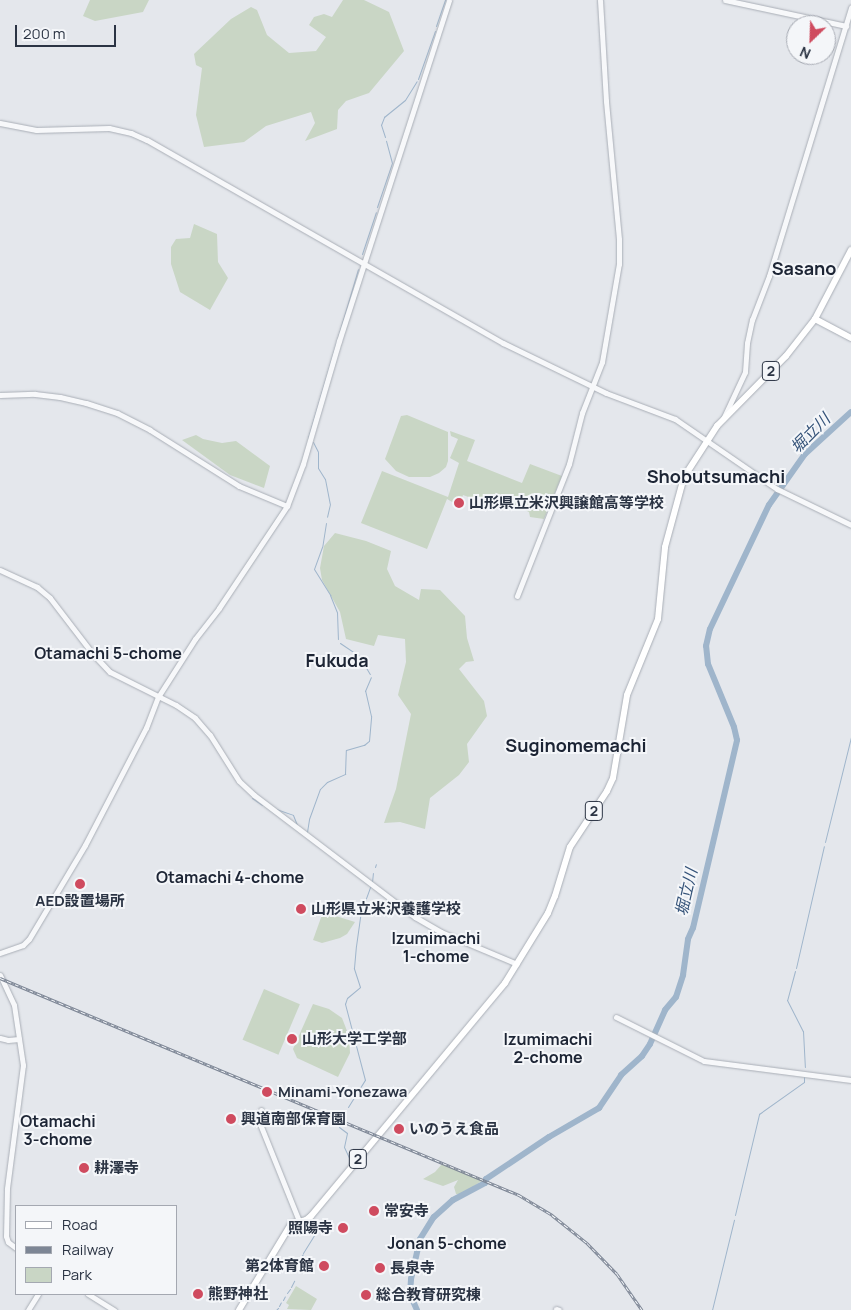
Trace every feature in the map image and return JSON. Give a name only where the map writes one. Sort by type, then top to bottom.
[{"type":"main road","name":"2","points":[[239,1310],[291,1224],[311,1216],[505,984],[552,905],[570,848],[604,795],[612,778],[627,695],[658,619],[666,546],[679,493],[689,467],[723,419],[779,363],[815,319],[851,250]]},
{"type":"main road","points":[[815,319],[851,338]]},
{"type":"street","points":[[0,953],[23,945],[36,928],[85,845],[146,728],[158,697],[195,639],[223,602],[287,506],[303,464],[363,264],[449,0]]},
{"type":"street","points":[[517,596],[567,470],[582,412],[593,387],[605,350],[620,250],[600,0]]},
{"type":"street","points":[[725,0],[846,26]]},
{"type":"street","points":[[723,419],[745,372],[747,343],[752,320],[770,276],[851,7]]},
{"type":"street","points":[[0,123],[36,130],[102,128],[131,133],[147,140],[504,343],[593,387],[675,419],[777,489],[851,524]]},
{"type":"street","points":[[0,395],[35,394],[60,397],[112,411],[150,430],[239,486],[287,506]]},
{"type":"street","points":[[0,570],[30,584],[50,598],[92,653],[110,672],[182,708],[201,724],[210,734],[236,776],[254,795],[406,910],[441,932],[517,964]]},
{"type":"street","points":[[0,975],[14,1005],[23,1072],[7,1189],[6,1232],[8,1242],[15,1247]]},
{"type":"street","points":[[616,1017],[694,1058],[710,1063],[851,1080]]},
{"type":"street","points":[[0,1038],[8,1040],[19,1039]]},
{"type":"street","points":[[262,1110],[260,1124],[300,1221]]},
{"type":"street","points":[[28,1310],[37,1295]]},
{"type":"street","points":[[90,1295],[114,1310]]},
{"type":"green space","points":[[90,0],[149,0],[143,12],[95,21],[83,16]]},
{"type":"green space","points":[[343,0],[364,0],[389,12],[404,51],[369,93],[346,101],[338,110],[337,129],[305,141],[315,123],[311,112],[266,126],[244,142],[204,147],[196,115],[202,68],[196,65],[194,54],[231,19],[251,7],[257,10],[267,35],[289,53],[316,51],[326,37],[309,25],[314,17],[324,14],[332,17]]},
{"type":"green space","points":[[194,224],[217,234],[218,262],[228,278],[210,310],[180,292],[171,264],[171,247],[176,239],[190,238]]},
{"type":"green space","points":[[407,415],[448,432],[448,461],[446,467],[439,473],[430,477],[409,477],[396,471],[385,459],[401,416]]},
{"type":"green space","points":[[450,431],[475,440],[467,461],[522,483],[530,464],[562,476],[544,519],[530,517],[529,512],[504,500],[501,509],[463,495],[461,500],[454,503],[447,499],[427,549],[361,523],[382,471],[448,497],[459,463],[450,458],[458,439],[451,436]]},
{"type":"green space","points":[[196,435],[203,439],[222,443],[236,441],[270,466],[264,488],[230,475],[182,440]]},
{"type":"green space","points":[[335,533],[366,541],[391,551],[387,569],[395,586],[419,600],[421,589],[440,590],[465,616],[467,638],[474,661],[466,662],[459,669],[484,701],[487,716],[467,744],[469,762],[459,775],[430,798],[425,829],[400,822],[384,823],[396,789],[411,714],[398,695],[406,662],[405,639],[378,635],[374,646],[346,639],[340,612],[322,580],[320,568],[324,546]]},
{"type":"green space","points":[[323,912],[355,922],[347,934],[322,943],[313,940]]},
{"type":"green space","points":[[264,989],[300,1004],[278,1055],[243,1040]]},
{"type":"green space","points":[[313,1004],[329,1009],[342,1018],[349,1036],[350,1053],[338,1077],[297,1058],[293,1049]]},
{"type":"green space","points":[[442,1164],[483,1180],[462,1194],[456,1194],[454,1187],[458,1180],[443,1186],[423,1179],[435,1172]]},
{"type":"green space","points":[[296,1286],[317,1299],[311,1310],[287,1309],[289,1305],[286,1303]]},
{"type":"waterway","points":[[436,26],[445,0]]},
{"type":"waterway","points":[[418,79],[435,31]]},
{"type":"waterway","points":[[385,137],[381,125],[384,117],[405,100],[417,81]]},
{"type":"waterway","points":[[377,207],[392,163],[386,141]]},
{"type":"waterway","points":[[362,254],[376,212]]},
{"type":"waterway","points":[[308,438],[358,269]]},
{"type":"waterway","name":"堀立川","points":[[417,1310],[410,1294],[411,1279],[420,1239],[434,1217],[453,1200],[485,1183],[486,1179],[549,1137],[599,1108],[621,1075],[642,1056],[650,1044],[665,1010],[676,997],[683,975],[688,939],[693,928],[737,740],[734,727],[708,664],[706,646],[710,629],[769,505],[805,454],[851,412]]},
{"type":"waterway","points":[[313,442],[318,452],[318,468],[325,479],[330,504],[327,517]]},
{"type":"waterway","points":[[326,523],[322,547],[314,569],[330,595],[337,612],[338,639]]},
{"type":"waterway","points":[[340,643],[359,656],[370,674]]},
{"type":"waterway","points":[[307,832],[309,819],[320,789],[327,782],[345,774],[346,750],[364,745],[369,741],[371,716],[365,691],[371,677]]},
{"type":"waterway","points":[[825,842],[851,737]]},
{"type":"waterway","points":[[252,798],[262,805]]},
{"type":"waterway","points":[[276,809],[293,815],[297,825]]},
{"type":"waterway","points":[[796,968],[824,846]]},
{"type":"waterway","points":[[372,882],[373,873]]},
{"type":"waterway","points":[[348,1107],[365,1080],[345,1004],[347,998],[360,987],[354,968],[356,946],[361,912],[370,887]]},
{"type":"waterway","points":[[795,971],[787,1000],[803,1031],[805,1067]]},
{"type":"waterway","points":[[735,1215],[759,1114],[804,1082],[804,1077]]},
{"type":"waterway","points":[[341,1118],[343,1114]]},
{"type":"waterway","points":[[339,1127],[347,1133],[344,1147],[351,1162]]},
{"type":"waterway","points":[[712,1310],[734,1220]]},
{"type":"waterway","points":[[303,1253],[315,1234]]},
{"type":"waterway","points":[[299,1259],[303,1254]]},
{"type":"waterway","points":[[291,1287],[294,1281]]},
{"type":"waterway","points":[[287,1293],[290,1289]]},
{"type":"waterway","points":[[283,1300],[285,1296]]},
{"type":"waterway","points":[[279,1306],[281,1302]]},
{"type":"railway","points":[[0,978],[519,1195],[552,1215],[587,1243],[617,1274],[642,1310]]},
{"type":"place","name":"山形県立米沢興譲館高等学校","points":[[459,503]]},
{"type":"place","name":"AED設置場所","points":[[80,884]]},
{"type":"place","name":"山形県立米沢養護学校","points":[[301,909]]},
{"type":"place","name":"山形大学工学部","points":[[292,1039]]},
{"type":"place","name":"Minami-Yonezawa","points":[[267,1092]]},
{"type":"place","name":"興道南部保育園","points":[[231,1119]]},
{"type":"place","name":"いのうえ食品","points":[[399,1129]]},
{"type":"place","name":"耕澤寺","points":[[84,1168]]},
{"type":"place","name":"常安寺","points":[[374,1211]]},
{"type":"place","name":"照陽寺","points":[[343,1228]]},
{"type":"place","name":"第2体育館","points":[[324,1266]]},
{"type":"place","name":"長泉寺","points":[[380,1268]]},
{"type":"place","name":"熊野神社","points":[[198,1294]]},
{"type":"place","name":"総合教育研究棟","points":[[366,1295]]},
{"type":"district","name":"Sasano","points":[[804,268]]},
{"type":"district","name":"Shobutsumachi","points":[[716,476]]},
{"type":"district","name":"Otamachi 5-chome","points":[[108,653]]},
{"type":"district","name":"Fukuda","points":[[337,660]]},
{"type":"district","name":"Suginomemachi","points":[[576,745]]},
{"type":"district","name":"Otamachi 4-chome","points":[[230,877]]},
{"type":"district","name":"Izumimachi 1-chome","points":[[436,947]]},
{"type":"district","name":"Izumimachi 2-chome","points":[[548,1048]]},
{"type":"district","name":"Otamachi 3-chome","points":[[58,1130]]},
{"type":"district","name":"Jonan 5-chome","points":[[447,1243]]}]
